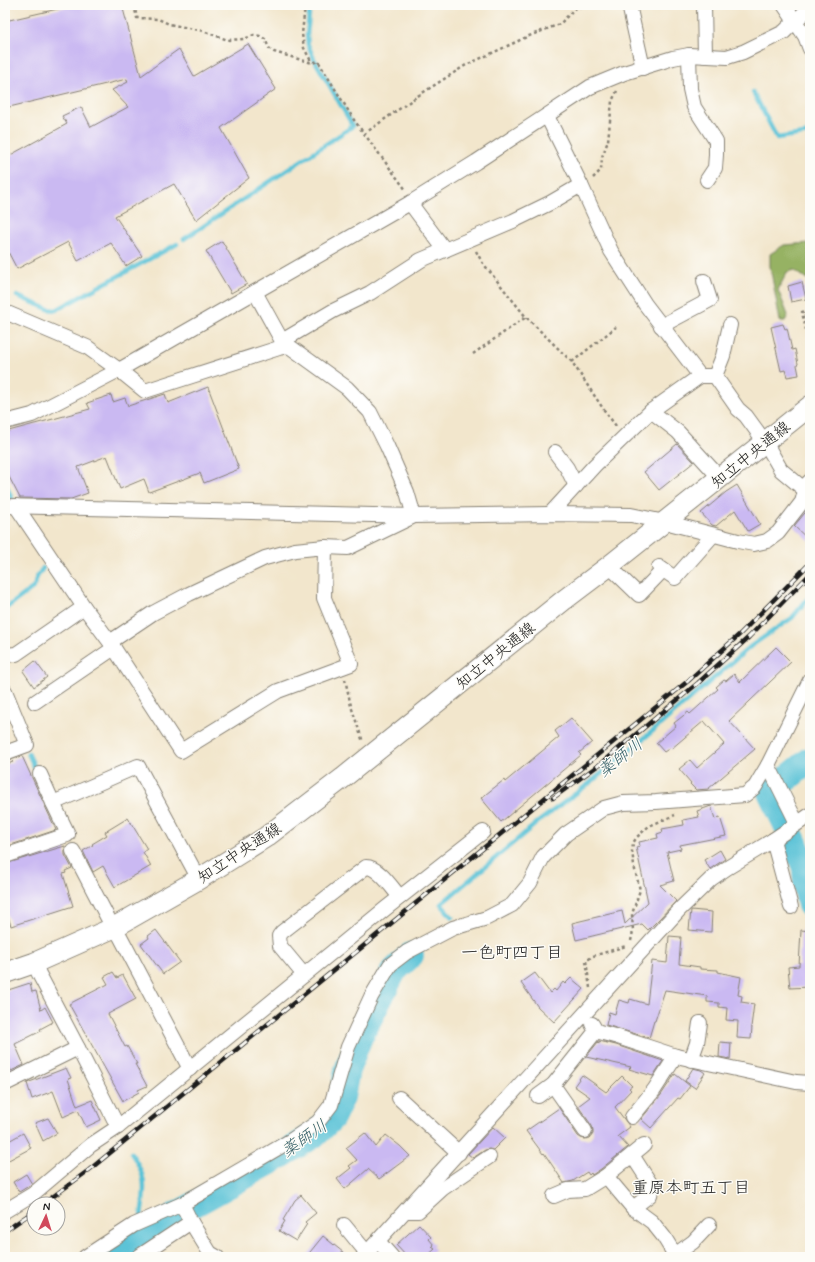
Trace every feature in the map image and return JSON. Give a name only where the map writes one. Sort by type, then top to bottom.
[{"type":"street","points":[[629,5],[643,68]]},
{"type":"street","points":[[704,5],[705,56]]},
{"type":"street","points":[[784,5],[796,20],[810,49]]},
{"type":"street","points":[[5,422],[32,415],[119,370],[412,201],[476,162],[590,87],[624,73],[674,58],[689,56],[727,57],[743,52],[784,32],[810,8]]},
{"type":"street","points":[[689,56],[690,89],[694,107],[716,141],[714,168],[707,180]]},
{"type":"street","points":[[547,116],[611,251],[634,288],[661,326],[700,376]]},
{"type":"street","points":[[5,312],[87,347],[145,391],[279,348],[333,311],[370,293],[421,260],[513,222],[581,186]]},
{"type":"street","points":[[412,201],[445,250]]},
{"type":"street","points":[[661,326],[710,300],[704,281]]},
{"type":"street","points":[[255,292],[286,344],[347,388],[370,412],[407,492],[414,516]]},
{"type":"street","points":[[716,376],[723,356],[730,325]]},
{"type":"street","points":[[550,514],[624,436],[651,411],[700,376],[716,376]]},
{"type":"street","points":[[11,506],[414,516],[631,514],[738,542],[754,544],[767,541],[778,533],[802,502],[807,486],[782,470],[765,442],[746,416],[738,409],[716,376]]},
{"type":"street","name":"知立中央通線","points":[[5,973],[34,963],[113,928],[174,894],[266,837],[343,778],[564,600],[665,522],[810,406]]},
{"type":"street","points":[[651,411],[678,432],[720,478]]},
{"type":"street","points":[[555,452],[567,468],[576,486]]},
{"type":"street","points":[[11,506],[112,645],[181,751],[278,691],[351,664],[324,598],[325,547]]},
{"type":"street","points":[[35,702],[153,613],[190,594],[265,558],[295,550],[325,547],[348,548],[414,516]]},
{"type":"street","points":[[609,566],[639,595],[661,568],[675,578],[712,535]]},
{"type":"street","points":[[5,655],[16,654],[84,607]]},
{"type":"street","points":[[85,1257],[134,1225],[182,1204],[290,1142],[318,1122],[330,1105],[348,1047],[371,997],[390,965],[407,952],[453,928],[488,918],[512,905],[530,883],[544,857],[566,834],[604,808],[623,803],[745,795],[771,771],[810,680]]},
{"type":"street","points":[[5,691],[27,746],[5,753]]},
{"type":"street","points":[[54,803],[138,766],[199,879]]},
{"type":"street","points":[[771,771],[782,792],[791,907]]},
{"type":"street","points":[[5,856],[68,834],[40,774]]},
{"type":"street","points":[[344,1225],[366,1255],[679,910],[711,879],[810,815]]},
{"type":"street","points":[[5,1211],[33,1194],[91,1145],[118,1127],[400,897],[483,832]]},
{"type":"street","points":[[73,851],[113,928],[120,936],[190,1069]]},
{"type":"street","points":[[304,976],[280,946],[279,936],[282,932],[366,867],[371,867],[376,870],[400,897]]},
{"type":"street","points":[[34,963],[118,1127]]},
{"type":"street","points":[[589,1009],[596,1031]]},
{"type":"street","points":[[691,1060],[697,1043],[700,1023]]},
{"type":"street","points":[[596,1031],[618,1036],[691,1060],[796,1082],[810,1083]]},
{"type":"street","points":[[538,1096],[552,1085],[596,1031]]},
{"type":"street","points":[[5,1084],[78,1048]]},
{"type":"street","points":[[632,1117],[654,1090],[676,1056]]},
{"type":"street","points":[[552,1085],[585,1131]]},
{"type":"street","points":[[399,1098],[458,1153]]},
{"type":"street","points":[[554,1196],[568,1190],[585,1189],[606,1176],[644,1145]]},
{"type":"street","points":[[632,1155],[652,1186],[650,1195],[633,1208]]},
{"type":"street","points":[[406,1211],[418,1211],[442,1189],[489,1157]]},
{"type":"street","points":[[606,1176],[633,1208],[652,1222],[664,1237],[674,1256],[693,1242],[709,1225]]},
{"type":"street","points":[[182,1204],[190,1221],[210,1254],[217,1257]]},
{"type":"street","points":[[138,1257],[190,1221]]},
{"type":"street","points":[[378,1241],[392,1257]]},
{"type":"path","points":[[134,5],[137,18],[158,18],[169,24],[203,31],[228,40],[244,40],[254,36],[260,36],[265,39],[269,48],[274,52],[312,63],[318,61],[354,120],[412,201]]},
{"type":"path","points":[[305,5],[302,34],[304,48],[312,63]]},
{"type":"path","points":[[364,134],[416,97],[466,66],[529,36],[560,24],[574,9],[586,5]]},
{"type":"path","points":[[581,186],[601,170],[602,156],[608,141],[612,102],[617,90]]},
{"type":"path","points":[[470,240],[482,262],[526,316],[572,362],[604,410],[624,436]]},
{"type":"path","points":[[810,310],[802,312],[810,348]]},
{"type":"path","points":[[473,354],[526,316]]},
{"type":"path","points":[[572,362],[616,327]]},
{"type":"path","points":[[343,667],[351,706],[363,743]]},
{"type":"path","points":[[589,1009],[586,962],[593,956],[627,946],[631,942],[633,931],[632,914],[640,890],[634,866],[632,851],[633,843],[637,836],[649,826],[678,813]]},
{"type":"green space","points":[[810,243],[810,281],[794,270],[787,272],[778,290],[788,315],[785,321],[780,321],[770,266],[770,254],[784,245]]},
{"type":"building","points":[[75,5],[122,5],[141,76],[179,49],[194,76],[248,44],[276,89],[221,128],[249,178],[196,220],[174,184],[115,216],[142,256],[126,266],[111,243],[78,261],[68,242],[17,269],[5,246],[5,158],[67,124],[62,116],[81,107],[91,127],[128,107],[112,90],[128,82],[127,79],[5,108],[5,21]]},
{"type":"building","points":[[222,241],[247,284],[231,293],[206,251]]},
{"type":"building","points":[[802,282],[806,299],[791,302],[788,286]]},
{"type":"building","points":[[783,324],[785,329],[787,328],[792,350],[795,349],[799,375],[787,377],[785,370],[781,371],[771,327]]},
{"type":"building","points":[[208,387],[239,469],[204,483],[200,473],[149,492],[144,479],[120,489],[107,456],[78,467],[88,493],[71,499],[20,498],[5,469],[5,432],[90,409],[87,403],[111,395],[113,402],[125,398],[128,406],[165,394],[168,403]]},
{"type":"building","points":[[677,444],[694,462],[659,490],[644,472]]},
{"type":"building","points":[[737,485],[760,524],[748,531],[735,510],[716,526],[712,525],[701,513],[726,492]]},
{"type":"building","points":[[810,507],[810,541],[794,526]]},
{"type":"building","points":[[776,647],[791,662],[729,721],[755,749],[708,789],[696,790],[679,769],[690,760],[697,768],[724,744],[704,721],[671,749],[670,748],[664,752],[656,743],[676,726],[674,723],[688,712],[690,714],[718,689],[716,687],[724,680],[726,681],[734,674],[740,682]]},
{"type":"building","points":[[35,661],[47,677],[34,687],[23,671]]},
{"type":"building","points":[[571,718],[592,742],[579,753],[581,755],[501,822],[481,798],[504,780],[505,782],[559,737],[555,731]]},
{"type":"building","points":[[22,756],[56,830],[5,847],[5,765],[13,762],[11,760]]},
{"type":"building","points":[[711,806],[715,819],[720,817],[726,836],[680,845],[681,849],[667,852],[674,881],[660,885],[676,901],[648,930],[642,924],[576,940],[572,923],[622,911],[625,924],[648,902],[636,847],[640,846],[639,842],[658,838],[657,834],[663,832],[662,829],[684,825],[683,820],[699,817],[697,811]]},
{"type":"building","points":[[128,818],[147,849],[143,852],[151,866],[115,887],[103,866],[93,872],[83,851],[107,835],[105,832]]},
{"type":"building","points":[[65,846],[65,855],[72,868],[65,871],[66,873],[63,874],[73,906],[11,926],[5,907],[5,864]]},
{"type":"building","points":[[720,850],[725,859],[710,869],[704,860]]},
{"type":"building","points":[[691,910],[712,912],[711,932],[689,930]]},
{"type":"building","points":[[156,930],[180,962],[163,974],[141,944]]},
{"type":"building","points":[[801,930],[810,931],[810,987],[790,988],[788,967],[799,966]]},
{"type":"building","points":[[669,936],[681,937],[679,964],[700,967],[700,969],[718,970],[718,972],[741,977],[738,995],[742,996],[741,1002],[754,1004],[751,1039],[737,1038],[738,1021],[726,1020],[727,1008],[719,1007],[719,1003],[707,1002],[707,996],[665,990],[649,1038],[606,1025],[609,1012],[615,1014],[619,1000],[629,1003],[630,999],[647,1004],[652,961],[667,963]]},
{"type":"building","points":[[113,972],[117,978],[123,975],[136,999],[108,1014],[125,1047],[127,1046],[137,1064],[135,1064],[147,1086],[138,1090],[139,1092],[123,1101],[69,1004],[108,984],[104,977]]},
{"type":"building","points":[[535,973],[550,993],[554,989],[556,991],[563,982],[565,984],[571,978],[584,989],[554,1022],[538,1007],[521,983]]},
{"type":"building","points":[[30,983],[32,992],[36,991],[41,1010],[45,1007],[53,1022],[40,1029],[41,1031],[15,1044],[24,1065],[11,1071],[5,1058],[5,991]]},
{"type":"building","points":[[599,1041],[616,1045],[663,1061],[653,1076],[629,1069],[631,1067],[586,1057],[598,1042],[599,1043]]},
{"type":"building","points":[[720,1042],[731,1043],[730,1059],[719,1057]]},
{"type":"building","points":[[66,1068],[71,1078],[68,1079],[77,1106],[92,1100],[101,1120],[86,1127],[78,1110],[63,1117],[53,1091],[32,1099],[27,1083]]},
{"type":"building","points":[[693,1068],[701,1070],[705,1073],[695,1088],[685,1081]]},
{"type":"building","points":[[675,1074],[690,1086],[680,1099],[678,1098],[651,1128],[641,1119],[661,1095]]},
{"type":"building","points":[[582,1075],[606,1092],[622,1076],[632,1086],[629,1088],[631,1090],[615,1107],[630,1127],[618,1136],[628,1147],[592,1175],[591,1173],[589,1175],[587,1172],[573,1181],[564,1183],[544,1153],[543,1154],[526,1131],[559,1108],[578,1136],[585,1139],[590,1138],[593,1134],[592,1126],[578,1106],[590,1097],[574,1086]]},
{"type":"building","points":[[48,1118],[57,1133],[43,1141],[35,1123]]},
{"type":"building","points":[[493,1127],[505,1138],[493,1150],[485,1150],[473,1158],[468,1154]]},
{"type":"building","points":[[23,1133],[31,1148],[5,1162],[5,1143]]},
{"type":"building","points":[[365,1133],[376,1147],[386,1135],[410,1156],[379,1179],[368,1169],[345,1189],[337,1179],[351,1168],[349,1166],[357,1160],[346,1148]]},
{"type":"building","points":[[26,1174],[32,1184],[19,1192],[13,1182]]},
{"type":"building","points":[[301,1195],[316,1213],[305,1222],[307,1224],[296,1241],[279,1231],[285,1221],[283,1220],[295,1200]]},
{"type":"building","points":[[419,1224],[431,1237],[429,1239],[434,1245],[432,1247],[435,1249],[426,1257],[407,1257],[396,1245]]},
{"type":"building","points":[[323,1236],[349,1257],[306,1257]]},
{"type":"waterway","points":[[184,239],[353,126],[314,59],[308,45],[307,35],[310,5]]},
{"type":"waterway","points":[[753,92],[777,138],[810,133]]},
{"type":"waterway","points":[[17,296],[48,309],[56,310],[177,244]]},
{"type":"waterway","points":[[5,482],[12,499]]},
{"type":"waterway","points":[[5,609],[34,587],[37,577],[43,568]]},
{"type":"waterway","name":"薬師川","points":[[452,917],[441,904],[538,822],[591,782],[654,730],[751,646],[792,618],[809,597]]},
{"type":"waterway","points":[[28,753],[37,773]]},
{"type":"waterway","points":[[810,760],[770,792],[795,843],[805,868],[806,887],[810,905]]},
{"type":"waterway","name":"薬師川","points":[[109,1257],[179,1213],[276,1159],[316,1134],[332,1118],[342,1097],[347,1070],[360,1037],[394,971],[411,955]]},
{"type":"waterway","points":[[131,1153],[143,1176],[144,1199],[141,1217]]},
{"type":"waterway","name":"薬師川","points":[[140,1230],[144,1236]]},
{"type":"railway","points":[[54,1196],[89,1170],[688,681],[740,634],[810,563]]},
{"type":"railway","points":[[553,798],[600,764],[698,683],[749,637],[810,574]]},
{"type":"railway","points":[[5,1231],[26,1217]]},
{"type":"district","name":"一色町四丁目","points":[[512,952]]},
{"type":"district","name":"重原本町五丁目","points":[[691,1187]]}]
